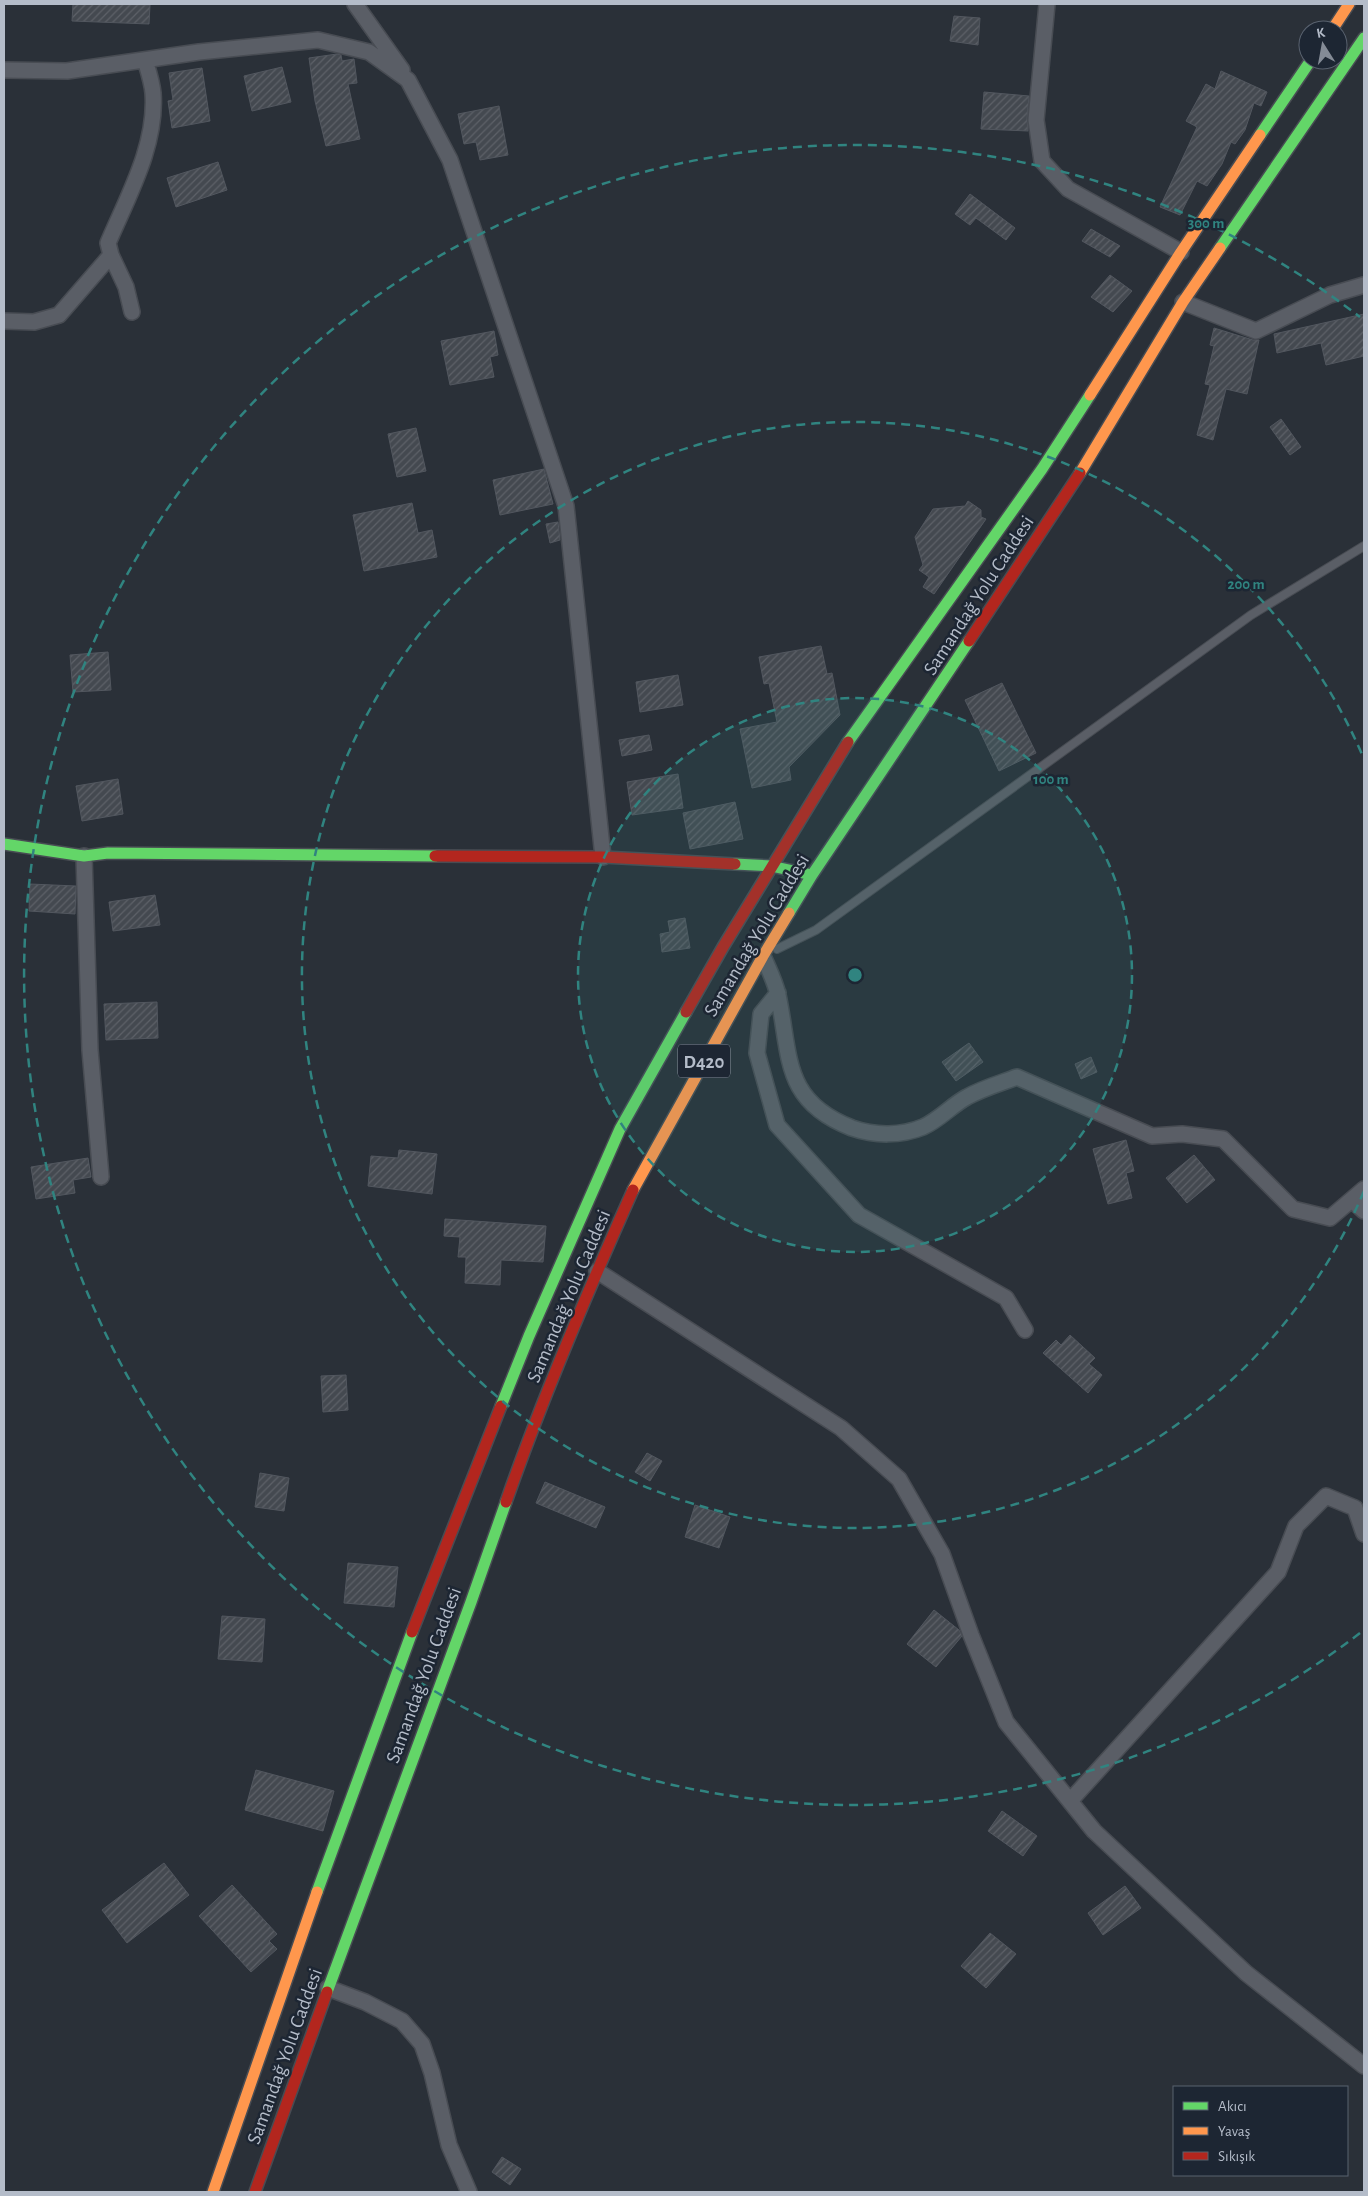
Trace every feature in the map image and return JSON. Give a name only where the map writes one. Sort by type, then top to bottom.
[{"type":"main road","points":[[1339,20],[1350,4]]},
{"type":"main road","name":"Samandağ Yolu Caddesi","points":[[255,2192],[528,1439],[597,1271],[635,1186],[763,956],[812,875],[1068,492],[1183,302],[1364,38]]},
{"type":"main road","name":"Samandağ Yolu Caddesi","points":[[213,2192],[305,1926],[431,1580],[529,1336],[620,1129],[771,866],[837,757],[1042,469],[1181,252],[1304,70]]},
{"type":"main road","points":[[4,844],[84,856],[108,853],[603,857],[771,866],[812,875]]},
{"type":"street","points":[[355,4],[408,80],[450,160],[566,506],[603,857]]},
{"type":"street","points":[[1047,4],[1036,120],[1042,161],[1068,189],[1181,252]]},
{"type":"street","points":[[4,70],[66,72],[199,52],[318,40],[369,52],[408,80]]},
{"type":"street","points":[[132,312],[126,287],[111,255],[108,243],[140,168],[153,123],[153,92],[145,60]]},
{"type":"street","points":[[4,321],[34,322],[59,315],[111,255]]},
{"type":"street","points":[[1183,302],[1256,331],[1330,295],[1364,285]]},
{"type":"street","points":[[84,856],[90,1050],[101,1177]]},
{"type":"street","points":[[763,956],[778,993],[787,1055],[798,1086],[815,1108],[835,1121],[864,1132],[894,1134],[924,1126],[968,1096],[1017,1077],[1152,1136],[1182,1134],[1223,1139],[1293,1209],[1330,1218],[1364,1189]]},
{"type":"street","points":[[778,993],[761,1014],[757,1053],[777,1125],[859,1215],[1006,1298],[1025,1330]]},
{"type":"street","points":[[1352,1200],[1364,1211]]},
{"type":"street","points":[[597,1271],[841,1428],[899,1479],[942,1554],[971,1635],[1006,1722],[1094,1831],[1246,1973],[1364,2066]]},
{"type":"street","points":[[1070,1801],[1278,1572],[1296,1526],[1326,1496],[1355,1508],[1364,1534]]},
{"type":"street","points":[[328,1988],[365,2002],[402,2022],[422,2044],[432,2073],[450,2145],[469,2192]]},
{"type":"lane","points":[[763,956],[816,930],[1251,614],[1364,546]]},
{"type":"building","points":[[73,4],[150,5],[149,24],[72,21]]},
{"type":"building","points":[[954,16],[980,18],[978,45],[950,41]]},
{"type":"building","points":[[341,55],[342,61],[354,59],[357,83],[348,84],[360,139],[326,146],[315,101],[309,58]]},
{"type":"building","points":[[282,67],[291,102],[252,111],[244,76]]},
{"type":"building","points":[[202,68],[210,121],[172,128],[168,101],[173,100],[169,73]]},
{"type":"building","points":[[1221,71],[1267,92],[1261,106],[1254,103],[1245,130],[1235,144],[1231,142],[1222,164],[1207,186],[1197,181],[1180,215],[1160,207],[1197,127],[1186,121],[1206,84],[1215,89]]},
{"type":"building","points":[[984,92],[1029,96],[1028,131],[981,129]]},
{"type":"building","points":[[499,106],[508,155],[480,160],[476,142],[464,144],[458,114]]},
{"type":"building","points":[[218,162],[227,190],[176,207],[167,178]]},
{"type":"building","points":[[970,194],[1015,228],[1006,240],[976,218],[970,225],[955,214]]},
{"type":"building","points":[[1091,229],[1120,246],[1110,257],[1082,241]]},
{"type":"building","points":[[1110,275],[1132,291],[1113,312],[1091,297]]},
{"type":"building","points":[[1364,314],[1364,356],[1326,365],[1321,343],[1277,353],[1274,334]]},
{"type":"building","points":[[1214,328],[1253,340],[1259,340],[1247,394],[1226,389],[1213,440],[1197,435],[1210,385],[1205,384],[1214,346],[1210,345]]},
{"type":"building","points":[[494,331],[498,355],[490,357],[494,377],[450,385],[441,341]]},
{"type":"building","points":[[1281,419],[1301,447],[1290,455],[1270,427]]},
{"type":"building","points":[[416,428],[426,471],[397,477],[388,434]]},
{"type":"building","points":[[544,469],[553,504],[500,515],[493,480]]},
{"type":"building","points":[[968,501],[981,510],[981,517],[986,519],[934,594],[923,587],[929,577],[919,570],[923,565],[915,537],[933,509],[965,506]]},
{"type":"building","points":[[412,503],[418,533],[432,530],[437,557],[364,571],[353,515]]},
{"type":"building","points":[[558,522],[560,540],[550,543],[546,524]]},
{"type":"building","points":[[821,646],[827,674],[832,673],[840,715],[789,767],[791,780],[752,788],[740,729],[777,722],[769,683],[764,684],[759,657]]},
{"type":"building","points":[[108,652],[111,690],[73,692],[70,655]]},
{"type":"building","points":[[678,675],[683,705],[640,712],[636,682]]},
{"type":"building","points":[[1002,683],[1036,753],[999,771],[965,700]]},
{"type":"building","points":[[649,735],[652,750],[622,756],[619,740]]},
{"type":"building","points":[[678,774],[683,808],[632,815],[627,782]]},
{"type":"building","points":[[118,779],[123,814],[82,821],[76,786]]},
{"type":"building","points":[[735,802],[743,839],[690,849],[683,813]]},
{"type":"building","points":[[30,884],[76,886],[75,914],[29,911]]},
{"type":"building","points":[[155,895],[160,925],[113,931],[109,902]]},
{"type":"building","points":[[685,918],[690,948],[662,952],[660,934],[670,932],[668,921]]},
{"type":"building","points":[[157,1002],[158,1038],[106,1040],[104,1004]]},
{"type":"building","points":[[969,1043],[983,1062],[956,1081],[942,1062]]},
{"type":"building","points":[[1091,1057],[1097,1072],[1081,1079],[1075,1064]]},
{"type":"building","points":[[1126,1140],[1134,1171],[1126,1173],[1132,1198],[1108,1204],[1093,1149]]},
{"type":"building","points":[[399,1150],[437,1154],[432,1194],[368,1186],[371,1156],[398,1158]]},
{"type":"building","points":[[1194,1155],[1215,1180],[1187,1203],[1166,1178]]},
{"type":"building","points":[[88,1158],[91,1177],[73,1180],[75,1193],[36,1199],[31,1167]]},
{"type":"building","points":[[445,1219],[546,1226],[543,1262],[501,1260],[500,1285],[465,1283],[466,1257],[458,1257],[460,1237],[444,1236]]},
{"type":"building","points":[[1070,1335],[1095,1358],[1089,1364],[1102,1375],[1088,1393],[1043,1353],[1056,1340],[1061,1345]]},
{"type":"building","points":[[346,1375],[348,1410],[323,1412],[321,1376]]},
{"type":"building","points":[[647,1453],[662,1461],[650,1481],[635,1472]]},
{"type":"building","points":[[260,1473],[289,1478],[284,1511],[255,1507]]},
{"type":"building","points":[[545,1482],[605,1507],[596,1528],[536,1503]]},
{"type":"building","points":[[695,1505],[730,1517],[719,1548],[685,1537]]},
{"type":"building","points":[[348,1563],[398,1567],[394,1607],[344,1603]]},
{"type":"building","points":[[934,1610],[959,1630],[962,1636],[936,1667],[907,1644]]},
{"type":"building","points":[[222,1616],[265,1619],[262,1662],[218,1659]]},
{"type":"building","points":[[256,1770],[334,1791],[323,1831],[245,1810]]},
{"type":"building","points":[[1002,1811],[1037,1836],[1023,1856],[988,1831]]},
{"type":"building","points":[[164,1863],[189,1895],[127,1943],[102,1910]]},
{"type":"building","points":[[232,1885],[277,1934],[269,1941],[277,1949],[251,1972],[199,1916]]},
{"type":"building","points":[[1125,1886],[1141,1908],[1103,1935],[1088,1913]]},
{"type":"building","points":[[990,1933],[1016,1954],[986,1988],[961,1966]]},
{"type":"building","points":[[502,2157],[521,2169],[510,2185],[492,2172]]},
{"type":"traffic: fast","points":[[1220,248],[1364,38]]},
{"type":"traffic: fast","points":[[1260,135],[1304,70]]},
{"type":"traffic: fast","points":[[848,742],[1042,469],[1090,395]]},
{"type":"traffic: fast","points":[[789,913],[812,875],[969,641]]},
{"type":"traffic: fast","points":[[4,844],[84,856],[108,853],[435,856]]},
{"type":"traffic: fast","points":[[735,864],[771,866],[812,875]]},
{"type":"traffic: fast","points":[[501,1406],[529,1336],[620,1129],[686,1012]]},
{"type":"traffic: fast","points":[[327,1992],[506,1502]]},
{"type":"traffic: fast","points":[[317,1892],[412,1632]]},
{"type":"traffic: slow","points":[[1339,20],[1349,4]]},
{"type":"traffic: slow","points":[[1090,395],[1181,252],[1260,135]]},
{"type":"traffic: slow","points":[[1080,473],[1183,302],[1220,248]]},
{"type":"traffic: slow","points":[[633,1190],[763,956],[789,913]]},
{"type":"traffic: slow","points":[[213,2192],[317,1892]]},
{"type":"traffic: jam","points":[[969,641],[1080,473]]},
{"type":"traffic: jam","points":[[686,1012],[723,947],[848,742]]},
{"type":"traffic: jam","points":[[435,856],[603,857],[735,864]]},
{"type":"traffic: jam","points":[[506,1502],[566,1345],[633,1190]]},
{"type":"traffic: jam","points":[[412,1632],[501,1406]]},
{"type":"traffic: jam","points":[[255,2192],[327,1992]]}]
